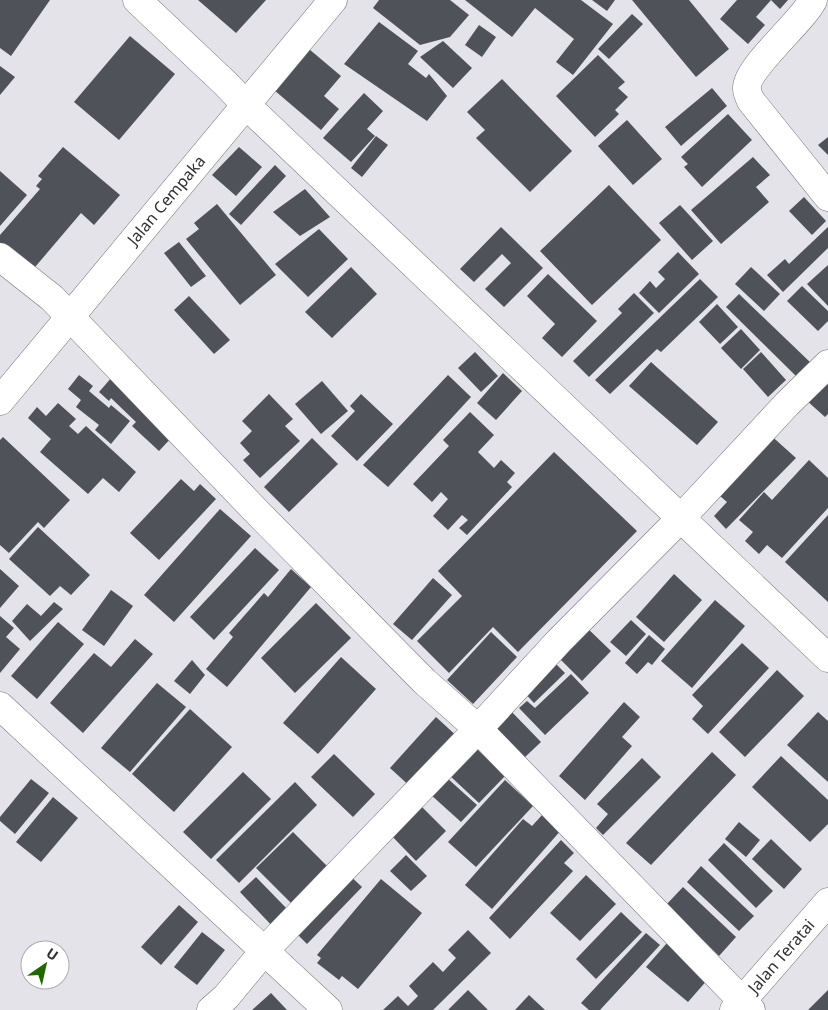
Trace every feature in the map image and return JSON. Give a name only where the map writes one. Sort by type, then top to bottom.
[{"type":"street","points":[[137,0],[828,658]]},
{"type":"street","name":"Jalan Cempaka","points":[[0,401],[51,300],[245,104],[333,0]]},
{"type":"street","points":[[813,0],[805,12],[757,67],[748,81],[747,89],[751,100],[828,197]]},
{"type":"street","points":[[0,257],[51,300],[256,512],[424,681],[478,729],[743,1007]]},
{"type":"street","points":[[211,1010],[226,997],[265,950],[478,729],[559,641],[681,518],[787,404],[828,364]]},
{"type":"street","points":[[0,706],[328,1010]]},
{"type":"street","name":"Jalan Teratai","points":[[743,1007],[828,902]]},
{"type":"building","points":[[0,0],[50,0],[11,56],[0,48]]},
{"type":"building","points":[[198,0],[266,0],[236,33]]},
{"type":"building","points":[[379,0],[450,0],[469,15],[450,37],[420,45],[373,8]]},
{"type":"building","points":[[465,0],[581,0],[613,24],[573,75],[556,62],[574,39],[535,8],[512,37]]},
{"type":"building","points":[[592,0],[615,0],[607,11]]},
{"type":"building","points":[[632,0],[689,0],[729,49],[696,77]]},
{"type":"building","points":[[737,0],[771,0],[756,17],[765,25],[748,44],[720,19]]},
{"type":"building","points":[[771,0],[788,0],[780,9]]},
{"type":"building","points":[[632,14],[643,24],[609,59],[598,49]]},
{"type":"building","points":[[379,22],[418,51],[408,64],[426,78],[429,74],[447,96],[427,121],[344,64]]},
{"type":"building","points":[[479,25],[496,37],[482,57],[465,45]]},
{"type":"building","points":[[130,36],[175,74],[119,140],[74,102]]},
{"type":"building","points":[[443,41],[472,68],[453,88],[420,57]]},
{"type":"building","points":[[309,49],[341,76],[324,96],[339,109],[321,130],[274,90]]},
{"type":"building","points":[[598,55],[625,82],[618,88],[628,97],[615,110],[619,114],[595,137],[556,96]]},
{"type":"building","points":[[0,66],[15,77],[0,95]]},
{"type":"building","points":[[502,79],[572,151],[530,192],[476,138],[485,130],[467,112]]},
{"type":"building","points":[[712,88],[727,106],[681,146],[665,127]]},
{"type":"building","points":[[364,93],[383,111],[367,129],[375,136],[351,162],[323,138]]},
{"type":"building","points":[[728,114],[752,140],[702,187],[684,167],[688,164],[681,157]]},
{"type":"building","points":[[627,120],[662,159],[633,185],[598,146]]},
{"type":"building","points":[[376,136],[388,145],[362,177],[351,168]]},
{"type":"building","points":[[828,137],[828,155],[818,145]]},
{"type":"building","points":[[63,147],[120,195],[94,225],[81,213],[30,273],[0,248],[0,235],[40,189],[36,186],[42,179],[38,176]]},
{"type":"building","points":[[239,147],[262,167],[236,196],[212,175]]},
{"type":"building","points":[[753,157],[770,175],[756,187],[769,202],[721,244],[691,210]]},
{"type":"building","points":[[275,165],[286,176],[241,225],[229,214]]},
{"type":"building","points":[[0,171],[27,195],[0,226]]},
{"type":"building","points":[[609,185],[661,240],[592,305],[540,251]]},
{"type":"building","points":[[305,189],[330,217],[300,236],[273,212]]},
{"type":"building","points":[[804,197],[826,221],[812,235],[789,211]]},
{"type":"building","points":[[217,204],[276,275],[240,305],[186,239],[199,229],[194,223]]},
{"type":"building","points":[[680,205],[713,241],[692,260],[659,223]]},
{"type":"building","points":[[501,227],[543,268],[504,307],[485,289],[511,263],[502,254],[474,282],[460,269]]},
{"type":"building","points":[[828,227],[828,248],[783,292],[767,275],[785,259],[789,264]]},
{"type":"building","points":[[319,229],[348,259],[308,297],[275,264]]},
{"type":"building","points":[[179,242],[206,276],[191,287],[164,253]]},
{"type":"building","points":[[678,252],[699,274],[659,313],[639,293],[650,281],[656,288],[665,279],[658,272]]},
{"type":"building","points":[[828,265],[828,306],[807,284]]},
{"type":"building","points":[[351,267],[377,294],[332,338],[305,312]]},
{"type":"building","points":[[751,267],[780,294],[764,311],[735,284]]},
{"type":"building","points":[[548,274],[597,321],[562,357],[542,338],[555,324],[527,296]]},
{"type":"building","points":[[700,279],[718,297],[661,352],[657,349],[610,394],[595,380]]},
{"type":"building","points":[[802,286],[828,311],[828,321],[818,331],[787,301]]},
{"type":"building","points":[[634,293],[654,313],[589,377],[573,361],[622,313],[618,309]]},
{"type":"building","points":[[739,294],[812,364],[798,378],[726,307]]},
{"type":"building","points":[[189,296],[230,340],[214,354],[174,310]]},
{"type":"building","points":[[717,304],[738,327],[720,344],[699,322]]},
{"type":"building","points":[[741,329],[760,350],[741,369],[721,348]]},
{"type":"building","points":[[475,352],[498,376],[481,392],[458,368]]},
{"type":"building","points":[[761,352],[786,380],[768,397],[743,369]]},
{"type":"building","points":[[651,362],[718,422],[697,445],[629,386]]},
{"type":"building","points":[[503,373],[522,391],[496,420],[477,403]]},
{"type":"building","points":[[79,375],[93,386],[89,391],[109,408],[111,405],[130,421],[111,444],[95,430],[99,425],[76,407],[81,400],[68,389]]},
{"type":"building","points":[[448,375],[471,397],[388,487],[363,465]]},
{"type":"building","points":[[112,377],[174,435],[159,451],[132,426],[136,422],[111,398],[109,401],[99,392]]},
{"type":"building","points":[[828,377],[828,414],[825,417],[806,400]]},
{"type":"building","points":[[322,381],[348,411],[321,434],[295,404]]},
{"type":"building","points":[[269,394],[293,419],[285,426],[300,441],[260,478],[243,460],[250,454],[240,443],[252,431],[242,421]]},
{"type":"building","points":[[361,394],[393,424],[357,461],[331,436],[355,411],[350,406]]},
{"type":"building","points":[[58,403],[76,419],[69,426],[78,434],[86,426],[136,472],[119,492],[103,478],[88,494],[40,452],[51,439],[28,418],[37,407],[46,416]]},
{"type":"building","points":[[470,412],[494,435],[478,452],[494,468],[501,460],[515,473],[507,482],[512,487],[467,535],[459,528],[468,520],[462,515],[448,530],[433,516],[448,499],[441,492],[432,502],[413,484],[449,446],[443,440]]},
{"type":"building","points":[[767,432],[796,458],[726,529],[714,516],[727,502],[713,490]]},
{"type":"building","points":[[3,437],[70,500],[44,528],[38,522],[9,553],[0,545],[0,440]]},
{"type":"building","points":[[312,438],[338,464],[289,512],[264,487]]},
{"type":"building","points":[[554,452],[637,531],[518,652],[493,627],[449,673],[417,641],[462,596],[438,571]]},
{"type":"building","points":[[809,460],[828,478],[828,508],[782,558],[767,545],[759,554],[745,541],[753,532],[739,520],[764,492],[772,500]]},
{"type":"building","points":[[181,479],[194,491],[200,484],[216,499],[159,560],[130,533]]},
{"type":"building","points":[[220,509],[251,536],[174,622],[144,595]]},
{"type":"building","points":[[828,515],[828,602],[785,562]]},
{"type":"building","points":[[38,527],[90,575],[71,595],[60,586],[50,596],[9,559]]},
{"type":"building","points":[[255,548],[279,570],[214,640],[190,617]]},
{"type":"building","points":[[0,569],[19,586],[0,608]]},
{"type":"building","points":[[291,569],[311,587],[227,687],[206,669],[233,637],[229,633],[264,593],[268,597]]},
{"type":"building","points":[[674,574],[702,600],[664,642],[636,617]]},
{"type":"building","points":[[433,578],[452,595],[412,640],[393,624]]},
{"type":"building","points":[[111,590],[133,606],[104,646],[82,630]]},
{"type":"building","points":[[715,600],[745,626],[692,688],[661,661]]},
{"type":"building","points":[[54,602],[63,609],[30,641],[12,621],[27,604],[41,616]]},
{"type":"building","points":[[316,603],[351,638],[295,693],[261,658]]},
{"type":"building","points":[[0,616],[14,628],[6,637],[20,649],[0,673]]},
{"type":"building","points":[[631,620],[646,634],[626,656],[610,642]]},
{"type":"building","points":[[58,622],[84,644],[37,699],[11,676]]},
{"type":"building","points":[[583,624],[611,651],[582,681],[555,654]]},
{"type":"building","points":[[491,632],[517,657],[473,704],[447,680]]},
{"type":"building","points":[[649,635],[665,649],[652,665],[648,662],[637,674],[625,663]]},
{"type":"building","points":[[135,639],[153,654],[83,733],[50,703],[94,653],[111,667]]},
{"type":"building","points":[[742,643],[769,668],[708,734],[692,719],[703,706],[692,695]]},
{"type":"building","points":[[341,657],[376,689],[318,754],[283,723]]},
{"type":"building","points":[[551,659],[565,673],[534,703],[521,689]]},
{"type":"building","points":[[192,660],[205,675],[190,694],[174,681]]},
{"type":"building","points":[[777,670],[804,696],[745,757],[719,732]]},
{"type":"building","points":[[571,674],[589,693],[545,735],[519,708],[527,701],[535,708]]},
{"type":"building","points":[[157,683],[186,707],[130,772],[101,748]]},
{"type":"building","points":[[624,702],[640,717],[622,737],[632,746],[585,800],[559,776]]},
{"type":"building","points":[[508,708],[541,742],[524,758],[492,724]]},
{"type":"building","points":[[190,709],[232,747],[174,812],[132,774]]},
{"type":"building","points":[[818,712],[828,721],[828,782],[787,745]]},
{"type":"building","points":[[436,717],[460,739],[414,790],[390,768]]},
{"type":"building","points":[[476,748],[505,776],[479,803],[449,775]]},
{"type":"building","points":[[712,752],[736,775],[651,865],[626,843]]},
{"type":"building","points":[[334,754],[375,794],[353,817],[311,777]]},
{"type":"building","points":[[781,756],[828,800],[828,824],[810,842],[752,787]]},
{"type":"building","points":[[642,758],[661,777],[603,835],[596,828],[608,814],[597,804]]},
{"type":"building","points":[[243,772],[271,799],[211,859],[183,832]]},
{"type":"building","points":[[446,777],[477,805],[461,822],[430,794]]},
{"type":"building","points":[[31,779],[49,793],[15,834],[0,821],[0,817]]},
{"type":"building","points":[[505,780],[533,806],[476,867],[448,842]]},
{"type":"building","points":[[295,782],[317,805],[239,883],[216,860]]},
{"type":"building","points":[[53,797],[78,818],[41,862],[16,842]]},
{"type":"building","points":[[418,803],[446,831],[416,861],[388,832]]},
{"type":"building","points":[[543,814],[562,829],[492,909],[465,885],[523,819],[532,826]]},
{"type":"building","points":[[739,822],[760,840],[746,857],[725,839]]},
{"type":"building","points":[[293,832],[329,868],[292,904],[256,868]]},
{"type":"building","points":[[771,839],[802,869],[784,889],[752,859]]},
{"type":"building","points":[[561,840],[574,853],[564,863],[573,871],[510,939],[489,918]]},
{"type":"building","points":[[724,843],[773,891],[756,908],[708,860]]},
{"type":"building","points":[[406,855],[427,876],[411,891],[390,871]]},
{"type":"building","points":[[701,866],[754,916],[739,931],[687,882]]},
{"type":"building","points":[[345,871],[362,887],[307,944],[291,928]]},
{"type":"building","points":[[586,875],[616,904],[580,941],[550,913]]},
{"type":"building","points":[[256,877],[290,912],[274,928],[240,892]]},
{"type":"building","points":[[381,879],[422,913],[358,989],[342,976],[339,980],[317,963],[321,958],[317,955]]},
{"type":"building","points":[[683,887],[736,937],[719,956],[666,905]]},
{"type":"building","points":[[179,905],[198,922],[161,965],[141,947]]},
{"type":"building","points":[[621,912],[642,932],[596,979],[576,959]]},
{"type":"building","points":[[468,930],[491,953],[433,1010],[383,1010],[398,996],[408,1006],[418,996],[409,986],[433,962],[443,972],[456,958],[448,950]]},
{"type":"building","points":[[202,932],[225,950],[197,985],[174,967]]},
{"type":"building","points":[[646,933],[660,945],[600,1010],[589,1010],[581,1003]]},
{"type":"building","points":[[667,943],[709,978],[688,1002],[646,967]]},
{"type":"building","points":[[468,990],[488,1010],[448,1010]]},
{"type":"building","points":[[828,990],[828,1010],[808,1010]]},
{"type":"building","points":[[271,993],[287,1010],[252,1010]]},
{"type":"building","points":[[529,995],[545,1010],[515,1010]]}]
